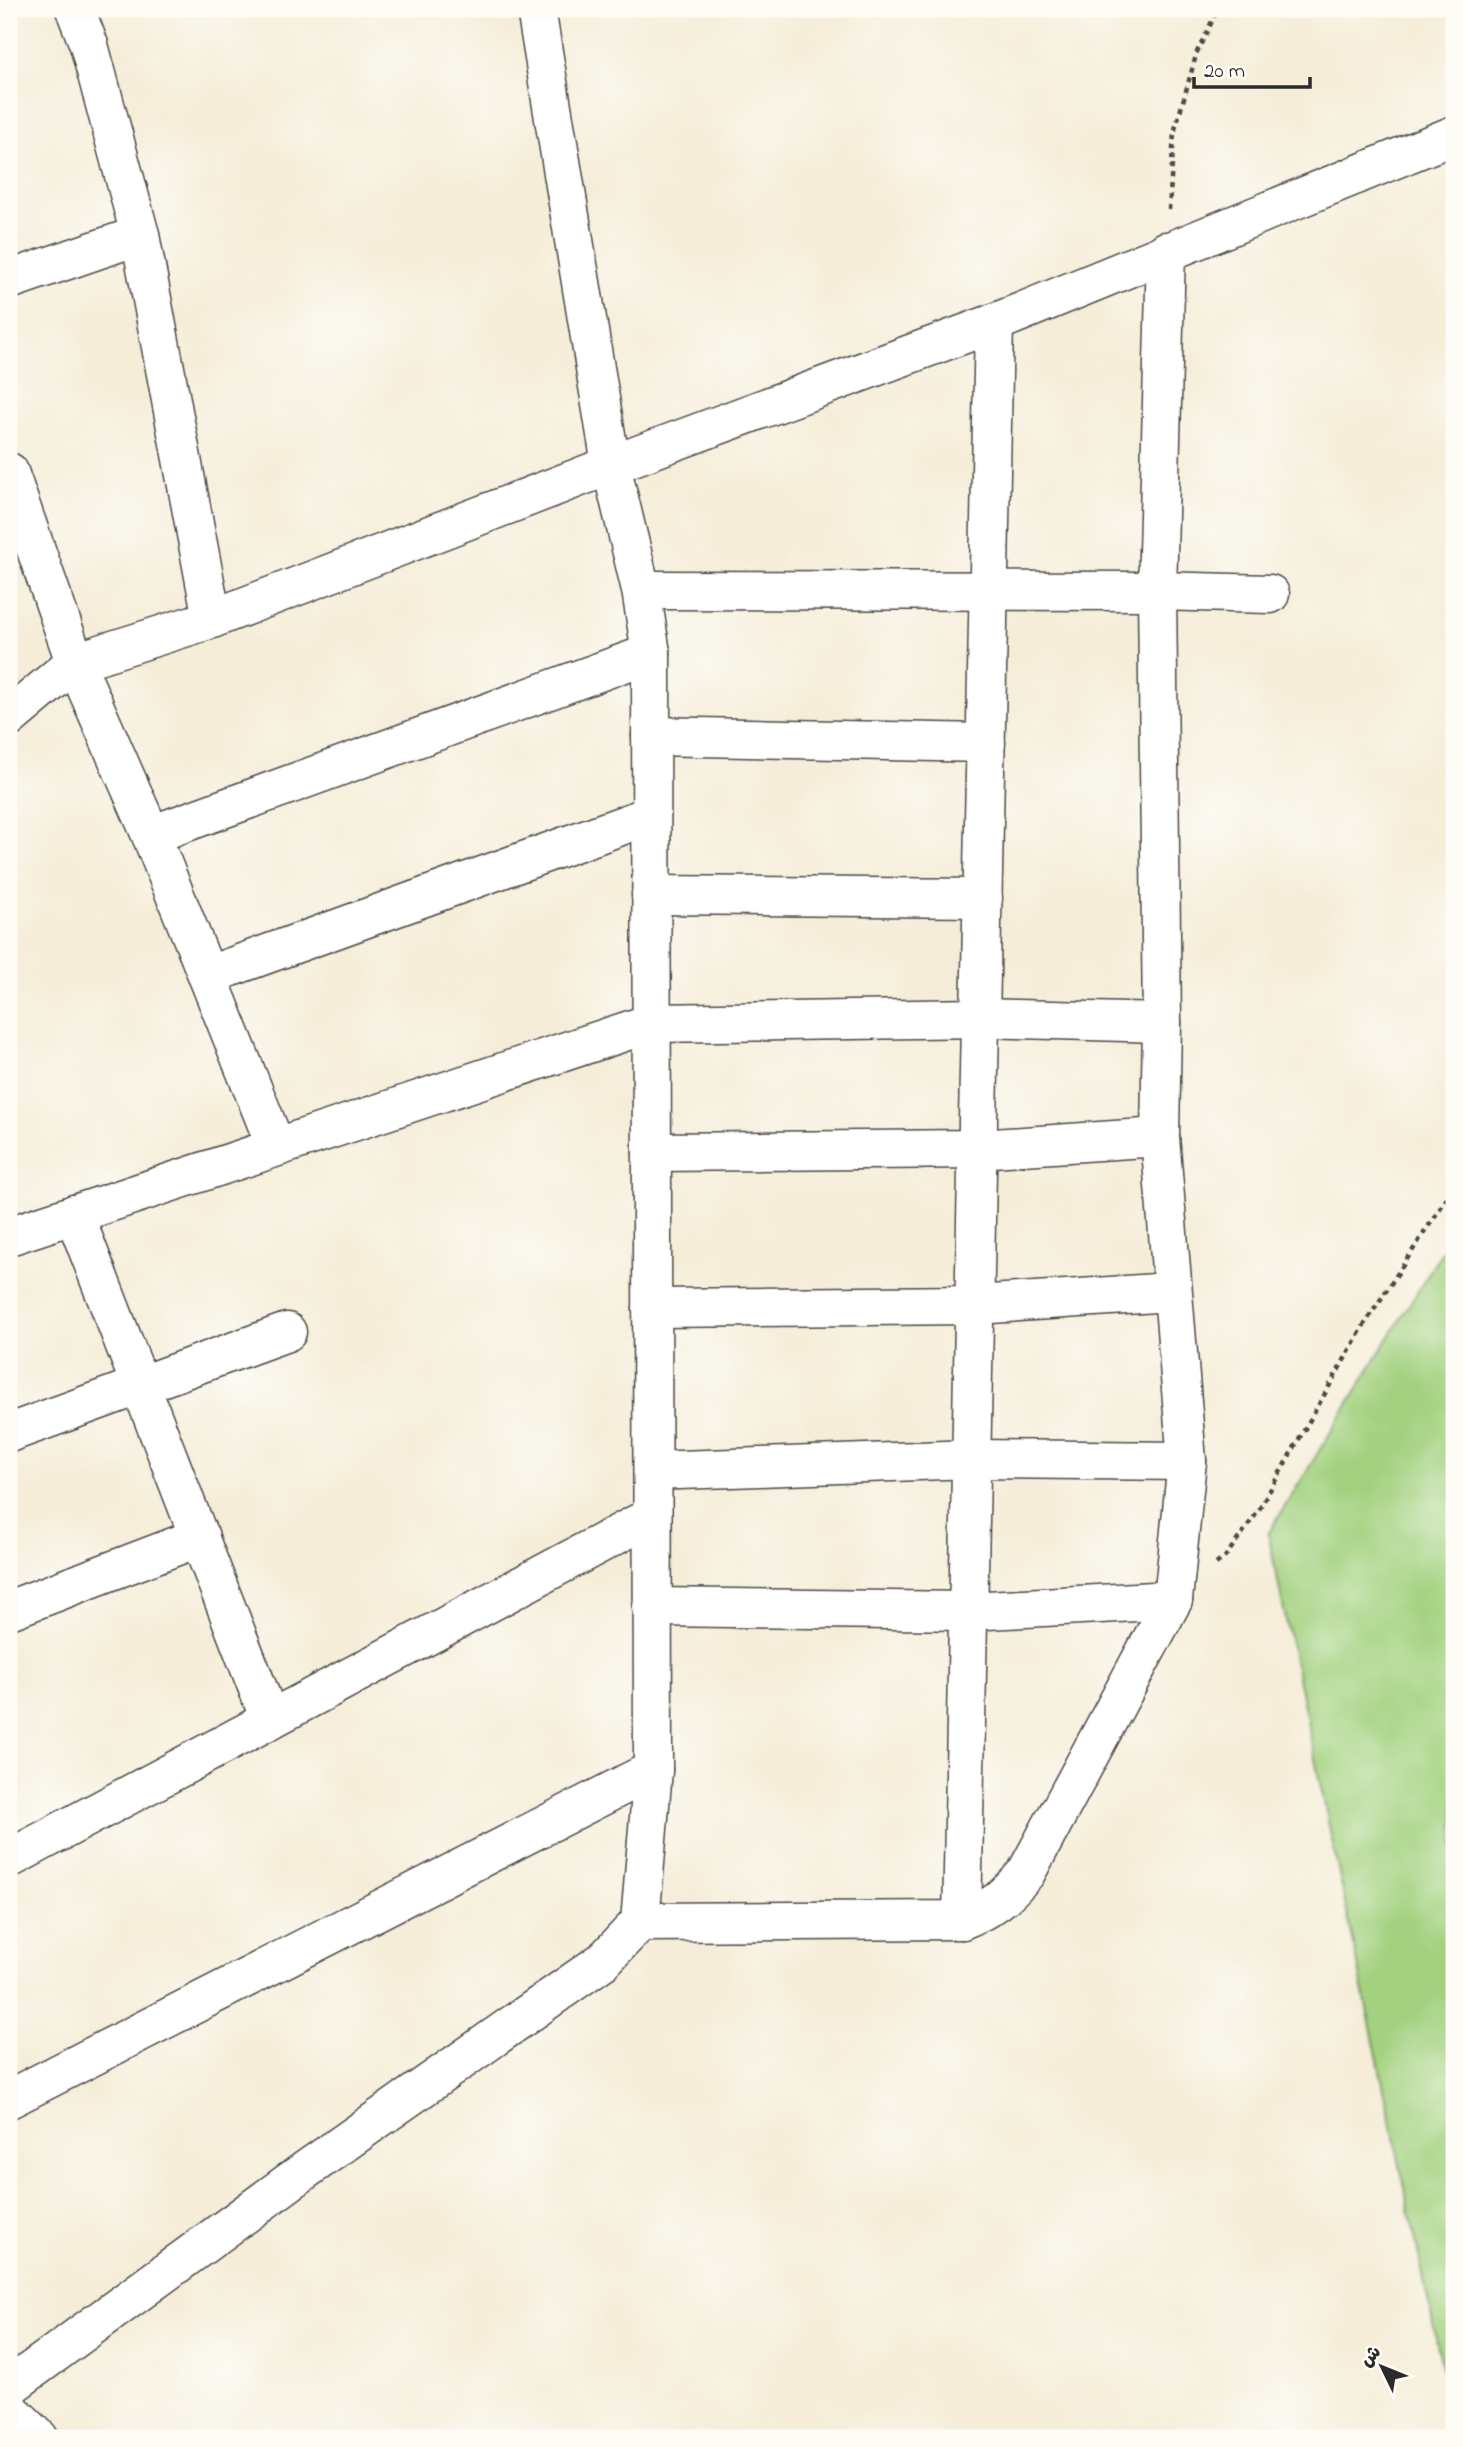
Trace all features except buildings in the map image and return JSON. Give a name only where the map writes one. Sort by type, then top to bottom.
[{"type":"street","points":[[75,9],[89,45],[140,235],[212,619]]},
{"type":"street","points":[[19,2418],[307,2169],[603,1961],[640,1922],[653,1770],[651,653],[641,590],[611,465],[536,9]]},
{"type":"street","points":[[9,718],[75,662],[212,619],[611,465],[994,323],[1454,135]]},
{"type":"street","points":[[9,280],[140,235]]},
{"type":"street","points":[[640,1922],[962,1920],[985,1911],[1008,1894],[1026,1873],[1173,1600],[1187,1461],[1160,1137],[1162,1023],[1157,591],[1166,251]]},
{"type":"street","points":[[962,1920],[994,323]]},
{"type":"street","points":[[9,472],[75,662],[151,835],[276,1147]]},
{"type":"street","points":[[641,590],[1157,591],[1270,594]]},
{"type":"street","points":[[151,835],[651,653]]},
{"type":"street","points":[[651,736],[986,743]]},
{"type":"street","points":[[209,975],[651,814]]},
{"type":"street","points":[[651,895],[983,898]]},
{"type":"street","points":[[9,1236],[652,1023],[980,1018],[1162,1023]]},
{"type":"street","points":[[652,1152],[977,1149],[1160,1137]]},
{"type":"street","points":[[74,1214],[270,1720]]},
{"type":"street","points":[[652,1308],[975,1305],[1171,1292]]},
{"type":"street","points":[[9,1433],[287,1332]]},
{"type":"street","points":[[653,1471],[971,1459],[1187,1461]]},
{"type":"street","points":[[9,1858],[652,1516]]},
{"type":"street","points":[[9,1610],[200,1537]]},
{"type":"street","points":[[652,1607],[968,1611],[1173,1600]]},
{"type":"street","points":[[9,2099],[653,1770]]},
{"type":"path","points":[[1166,251],[1174,133],[1197,52],[1218,9]]},
{"type":"path","points":[[1173,1600],[1225,1557],[1257,1513],[1364,1325],[1454,1187]]},
{"type":"green space","points":[[1454,1232],[1454,2424],[1268,1534]]}]
